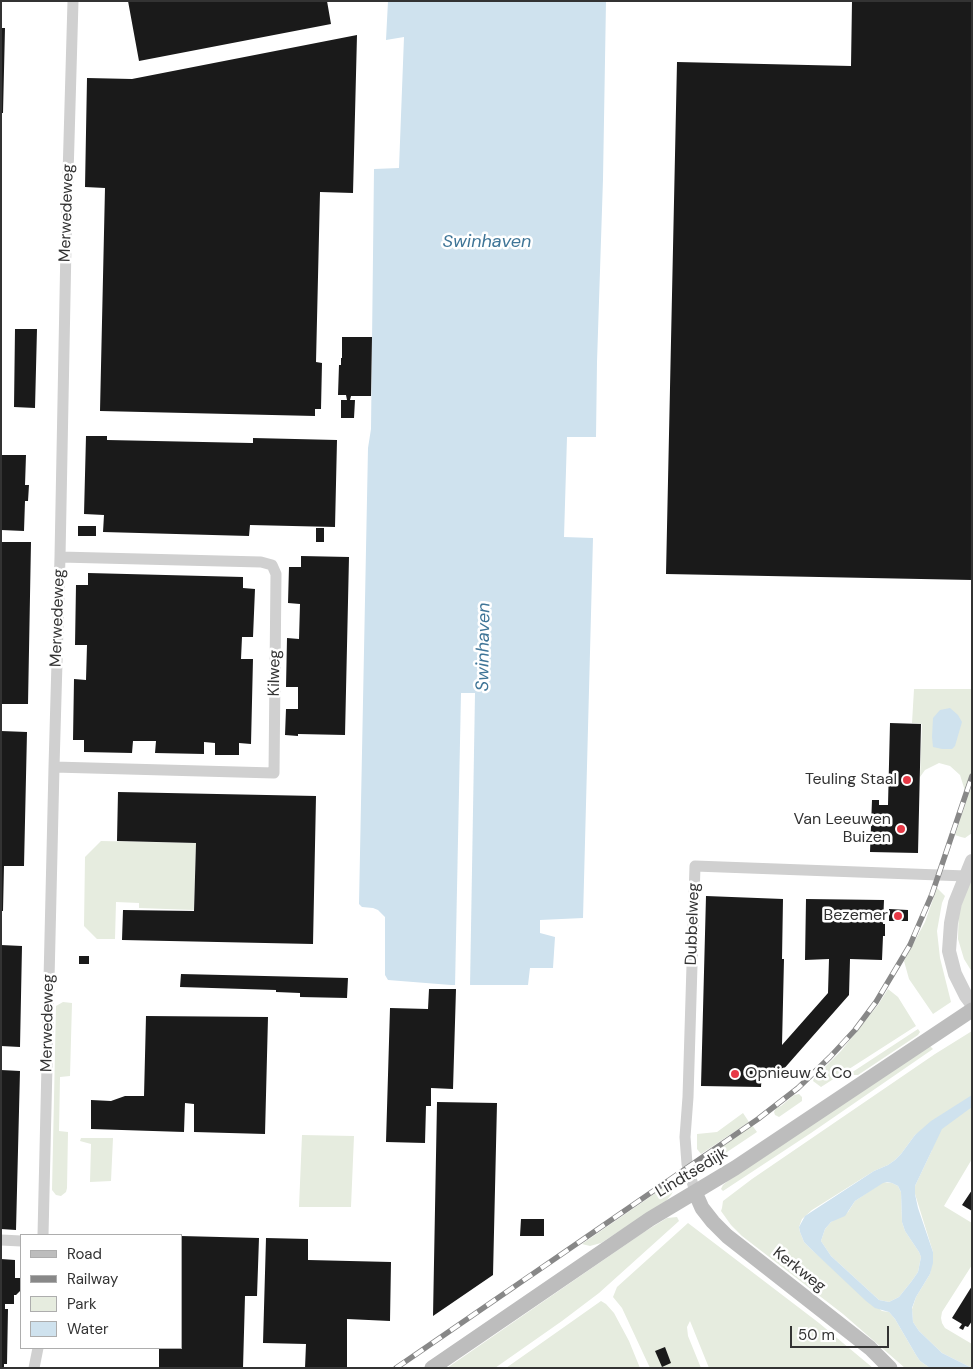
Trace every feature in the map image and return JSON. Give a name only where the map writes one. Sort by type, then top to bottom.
[{"type":"main road","name":"Lindtsedijk","points":[[432,1368],[650,1219],[735,1168],[972,1010]]},
{"type":"main road","name":"Kerkweg","points":[[695,1192],[702,1208],[727,1236],[870,1348],[890,1368]]},
{"type":"street","name":"Merwedeweg","points":[[43,1234],[73,1]]},
{"type":"street","name":"Kilweg","points":[[54,767],[274,773],[276,574],[272,565],[261,562],[60,556]]},
{"type":"street","points":[[972,861],[954,910],[949,951],[955,974],[972,1004]]},
{"type":"street","name":"Dubbelweg","points":[[695,1192],[687,1164],[685,1136],[695,866],[966,876]]},
{"type":"street","points":[[1,1240],[20,1241]]},
{"type":"street","points":[[34,1368],[38,1349]]},
{"type":"green space","points":[[914,689],[972,689],[972,777],[966,794],[960,775],[950,766],[939,763],[925,770],[920,777],[922,724],[912,723]]},
{"type":"green space","points":[[972,784],[972,833],[965,838],[955,835]]},
{"type":"green space","points":[[101,841],[196,843],[194,910],[139,908],[139,903],[116,902],[115,939],[97,939],[84,926],[85,857]]},
{"type":"green space","points":[[972,871],[972,972],[964,959],[958,939],[959,902]]},
{"type":"green space","points":[[937,888],[945,896],[937,931],[940,958],[951,1002],[933,1014],[909,979],[904,961],[925,922]]},
{"type":"green space","points":[[888,989],[898,997],[916,1026],[821,1087],[813,1081],[814,1078],[841,1051],[878,1005]]},
{"type":"green space","points":[[63,1002],[72,1003],[70,1076],[60,1077],[59,1131],[68,1132],[67,1188],[66,1192],[61,1196],[56,1195],[52,1190],[56,1006]]},
{"type":"green space","points":[[918,1029],[920,1032],[918,1035],[858,1075],[851,1073]]},
{"type":"green space","points":[[972,1031],[972,1159],[944,1206],[972,1223],[972,1265],[942,1312],[941,1318],[945,1328],[972,1344],[972,1368],[942,1353],[919,1331],[913,1322],[912,1309],[916,1297],[930,1274],[933,1252],[915,1194],[915,1186],[932,1150],[921,1131],[915,1135],[895,1160],[812,1210],[802,1219],[799,1227],[804,1242],[812,1250],[882,1311],[889,1312],[920,1361],[930,1368],[905,1368],[843,1314],[742,1236],[721,1211],[723,1201],[752,1179],[935,1054]]},
{"type":"green space","points":[[930,1046],[933,1049],[811,1133],[723,1191],[721,1189],[730,1179]]},
{"type":"green space","points":[[799,1094],[802,1097],[802,1101],[779,1117],[775,1115],[776,1108],[794,1095]]},
{"type":"green space","points":[[743,1113],[749,1122],[701,1154],[697,1149],[697,1134],[717,1132]]},
{"type":"green space","points":[[752,1125],[757,1132],[715,1160],[707,1158]]},
{"type":"green space","points":[[302,1135],[354,1136],[351,1207],[299,1207]]},
{"type":"green space","points":[[81,1138],[113,1138],[111,1181],[90,1182],[91,1144],[80,1141]]},
{"type":"green space","points":[[676,1179],[674,1190],[666,1201],[601,1243],[590,1246],[582,1244]]},
{"type":"green space","points":[[883,1182],[898,1186],[901,1192],[902,1222],[905,1231],[921,1257],[918,1272],[911,1282],[899,1297],[889,1302],[879,1300],[831,1256],[821,1241],[825,1229],[831,1222],[848,1212],[855,1201]]},
{"type":"green space","points":[[677,1217],[679,1221],[599,1293],[495,1368],[447,1368],[644,1232],[667,1218]]},
{"type":"green space","points":[[688,1223],[819,1323],[873,1368],[709,1368],[690,1321],[687,1327],[688,1336],[701,1368],[650,1368],[622,1308],[613,1297],[617,1287]]},
{"type":"green space","points":[[601,1301],[614,1313],[629,1341],[640,1368],[506,1368]]},
{"type":"water","name":"Swinhaven","points":[[388,1],[606,1],[596,437],[567,437],[564,537],[593,538],[583,918],[540,920],[540,933],[555,937],[553,968],[530,968],[528,985],[451,985],[388,980],[385,975],[385,917],[378,910],[362,907],[359,904],[368,448],[371,429],[374,169],[399,168],[404,37],[386,40]]},
{"type":"water","points":[[950,708],[958,715],[962,722],[955,746],[952,749],[933,747],[933,718],[940,710]]},
{"type":"water","points":[[972,1095],[972,1107],[942,1129],[915,1186],[918,1208],[933,1252],[933,1263],[930,1274],[916,1297],[912,1308],[913,1322],[919,1331],[942,1353],[972,1368],[930,1368],[920,1361],[889,1312],[875,1308],[866,1301],[804,1242],[799,1227],[805,1216],[874,1171],[895,1160],[915,1135],[931,1121]],"holes":[[[883,1183],[892,1183],[898,1186],[901,1192],[902,1222],[905,1231],[921,1257],[918,1272],[911,1282],[899,1297],[889,1302],[879,1300],[831,1256],[821,1241],[825,1229],[831,1222],[845,1216],[855,1201]]]},
{"type":"pier","points":[[461,693],[475,693],[470,987],[455,987]]},
{"type":"building","points":[[128,1],[327,1],[331,24],[139,61]]},
{"type":"building","points":[[852,1],[972,1],[972,580],[666,574],[677,62],[851,66]]},
{"type":"building","points":[[1,28],[5,28],[3,113],[1,113]]},
{"type":"building","points":[[357,35],[353,193],[320,192],[316,362],[322,363],[321,409],[315,409],[315,416],[100,411],[105,188],[85,187],[87,78],[132,79]]},
{"type":"building","points":[[15,329],[37,329],[35,408],[14,407]]},
{"type":"building","points":[[342,337],[372,337],[371,396],[351,396],[350,400],[355,400],[354,418],[341,418],[341,400],[347,400],[346,395],[338,395]]},
{"type":"building","points":[[86,436],[107,436],[107,440],[251,443],[253,443],[253,438],[337,440],[335,527],[250,525],[249,536],[103,532],[104,515],[84,514]]},
{"type":"building","points":[[1,455],[26,455],[25,485],[29,485],[28,501],[25,501],[24,531],[1,530]]},
{"type":"building","points":[[78,526],[96,526],[96,536],[78,536]]},
{"type":"building","points":[[316,528],[324,528],[324,542],[316,542]]},
{"type":"building","points":[[1,542],[31,542],[28,704],[1,704]]},
{"type":"building","points":[[301,556],[349,557],[345,735],[285,735],[286,709],[298,709],[298,687],[286,687],[287,638],[299,639],[300,604],[288,603],[289,567],[301,567]]},
{"type":"building","points":[[88,573],[243,577],[243,588],[255,589],[253,637],[242,637],[241,659],[253,659],[251,744],[239,743],[239,755],[215,755],[215,743],[204,742],[204,754],[155,753],[156,741],[133,741],[132,753],[84,752],[84,740],[73,740],[74,679],[86,680],[87,645],[75,645],[76,585],[88,585]]},
{"type":"building","points":[[890,723],[921,724],[918,853],[870,852],[872,800],[879,800],[879,805],[888,805]]},
{"type":"building","points":[[1,731],[27,732],[24,866],[4,866],[3,911],[1,911]]},
{"type":"building","points":[[118,792],[316,796],[313,944],[122,940],[123,910],[194,911],[196,843],[117,841]]},
{"type":"building","points":[[706,896],[783,899],[782,1045],[828,993],[829,959],[805,960],[806,899],[884,900],[883,924],[885,924],[885,936],[883,936],[882,960],[850,959],[849,995],[782,1071],[762,1070],[761,1087],[701,1086]]},
{"type":"building","points":[[889,909],[908,910],[908,921],[889,921]]},
{"type":"building","points":[[1,945],[22,946],[20,1047],[1,1046]]},
{"type":"building","points":[[79,956],[89,956],[89,964],[79,964]]},
{"type":"building","points":[[181,974],[348,978],[347,998],[300,997],[300,993],[276,992],[276,990],[180,987]]},
{"type":"building","points":[[429,989],[456,989],[453,1089],[431,1088],[431,1106],[426,1106],[425,1143],[386,1142],[390,1008],[428,1009]]},
{"type":"building","points":[[146,1016],[268,1017],[265,1134],[194,1132],[194,1104],[185,1103],[184,1132],[91,1129],[91,1100],[111,1101],[125,1096],[144,1096]]},
{"type":"building","points":[[1,1070],[20,1071],[16,1230],[1,1229]]},
{"type":"building","points":[[437,1102],[497,1103],[493,1275],[433,1316]]},
{"type":"building","points":[[972,1190],[972,1211],[962,1205]]},
{"type":"building","points":[[521,1219],[544,1219],[544,1236],[520,1236]]},
{"type":"building","points":[[182,1236],[259,1238],[257,1296],[245,1296],[243,1368],[159,1368],[159,1349],[182,1349]]},
{"type":"building","points":[[266,1238],[308,1239],[308,1260],[391,1262],[390,1321],[347,1319],[347,1368],[305,1368],[306,1344],[263,1343]]},
{"type":"building","points":[[1,1259],[15,1260],[15,1278],[20,1278],[20,1291],[14,1295],[14,1304],[5,1304],[5,1309],[8,1309],[7,1364],[4,1364],[4,1368],[1,1368]]},
{"type":"building","points":[[972,1286],[972,1321],[963,1330],[959,1328],[962,1324],[952,1318]]},
{"type":"building","points":[[665,1347],[671,1363],[662,1367],[655,1351]]},
{"type":"railway","points":[[396,1368],[758,1119],[798,1088],[830,1057],[855,1030],[876,1002],[910,945],[932,894],[972,776]]},
{"type":"place","name":"Teuling Staal","points":[[907,780]]},
{"type":"place","name":"Van Leeuwen Buizen","points":[[901,829]]},
{"type":"place","name":"Bezemer","points":[[898,916]]},
{"type":"place","name":"Opnieuw & Co","points":[[735,1074]]}]
